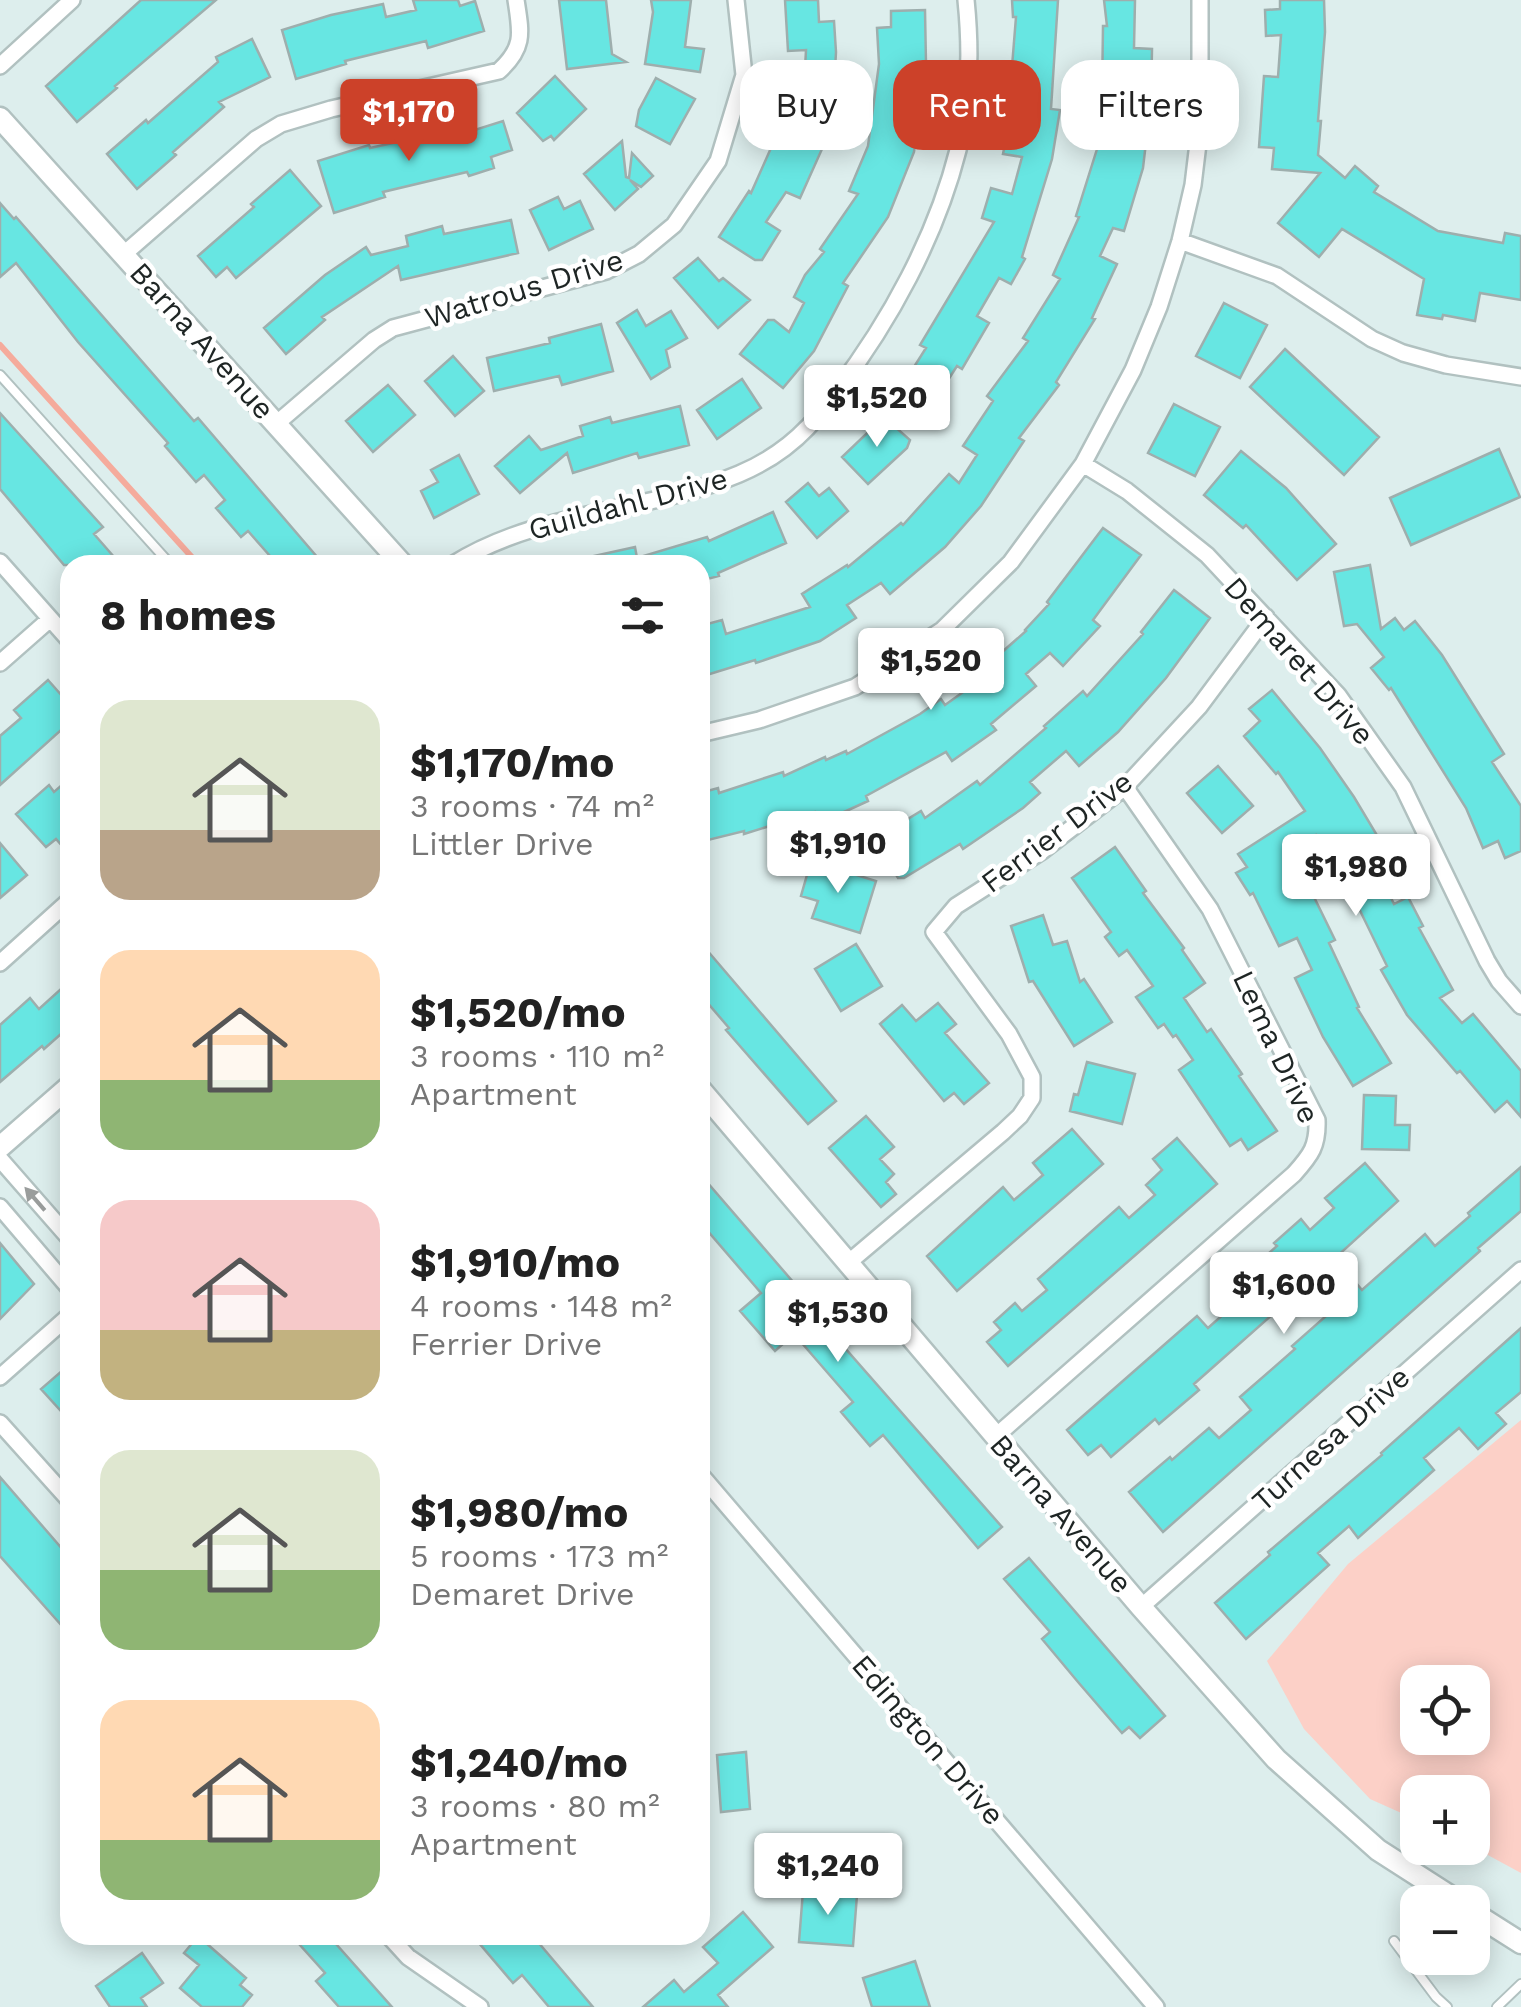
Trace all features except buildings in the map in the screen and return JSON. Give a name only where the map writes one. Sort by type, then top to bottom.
[{"type":"street","points":[[0,66],[72,0]]},
{"type":"street","points":[[124,254],[256,139],[280,124],[499,70],[514,57],[521,36],[516,0]]},
{"type":"street","name":"Watrous Drive","points":[[276,424],[374,340],[394,328],[606,271],[639,254],[674,225],[718,161],[744,75],[736,0]]},
{"type":"street","name":"Guildahl Drive","points":[[467,555],[534,527],[668,497],[726,478],[775,456],[808,427],[856,366],[930,233],[959,147],[970,36],[966,0]]},
{"type":"street","points":[[710,732],[760,720],[854,687],[942,630],[1011,562],[1083,464],[1133,370],[1180,241],[1200,127],[1200,0]]},
{"type":"street","name":"Barna Avenue","points":[[0,118],[394,555]]},
{"type":"street","points":[[1180,241],[1277,276],[1372,339],[1403,353],[1446,365],[1521,377]]},
{"type":"street","name":"Demaret Drive","points":[[1083,464],[1127,492],[1207,555],[1338,695],[1403,786],[1487,961],[1499,982],[1521,1006]]},
{"type":"street","points":[[0,562],[60,630]]},
{"type":"street","name":"Ferrier Drive","points":[[848,1264],[1003,1132],[1032,1098],[1032,1077],[1024,1057],[934,932],[956,906],[1042,851],[1125,786],[1200,707],[1266,617]]},
{"type":"street","points":[[0,663],[50,619]]},
{"type":"street","name":"Lema Drive","points":[[996,1437],[1294,1174],[1311,1155],[1318,1135],[1316,1120],[1210,910],[1125,786]]},
{"type":"street","points":[[0,963],[60,909]]},
{"type":"street","points":[[0,1146],[60,1095]]},
{"type":"street","name":"Barna Avenue","points":[[710,1100],[1141,1607],[1276,1759],[1378,1850],[1433,1885]]},
{"type":"street","points":[[0,1159],[60,1228]]},
{"type":"street","points":[[0,1206],[60,1277]]},
{"type":"street","points":[[39,1252],[60,1240]]},
{"type":"street","name":"Turnesa Drive","points":[[1141,1607],[1521,1270]]},
{"type":"street","points":[[0,1377],[60,1323]]},
{"type":"street","points":[[0,1423],[60,1491]]},
{"type":"street","name":"Edington Drive","points":[[710,1486],[1156,2007]]},
{"type":"street","points":[[1490,1924],[1521,1944]]},
{"type":"street","points":[[397,1945],[408,1958],[480,2007]]},
{"type":"lane","points":[[0,375],[161,555]]},
{"type":"lane","points":[[1394,1942],[1447,2007]]},
{"type":"lane","points":[[1498,2007],[1521,1984]]},
{"type":"shaded area","points":[[1521,1420],[1521,1873],[1490,1856],[1490,1775],[1400,1775],[1400,1812],[1370,1799],[1304,1729],[1267,1661],[1348,1564]]},
{"type":"waterway","points":[[0,345],[190,555]]}]
